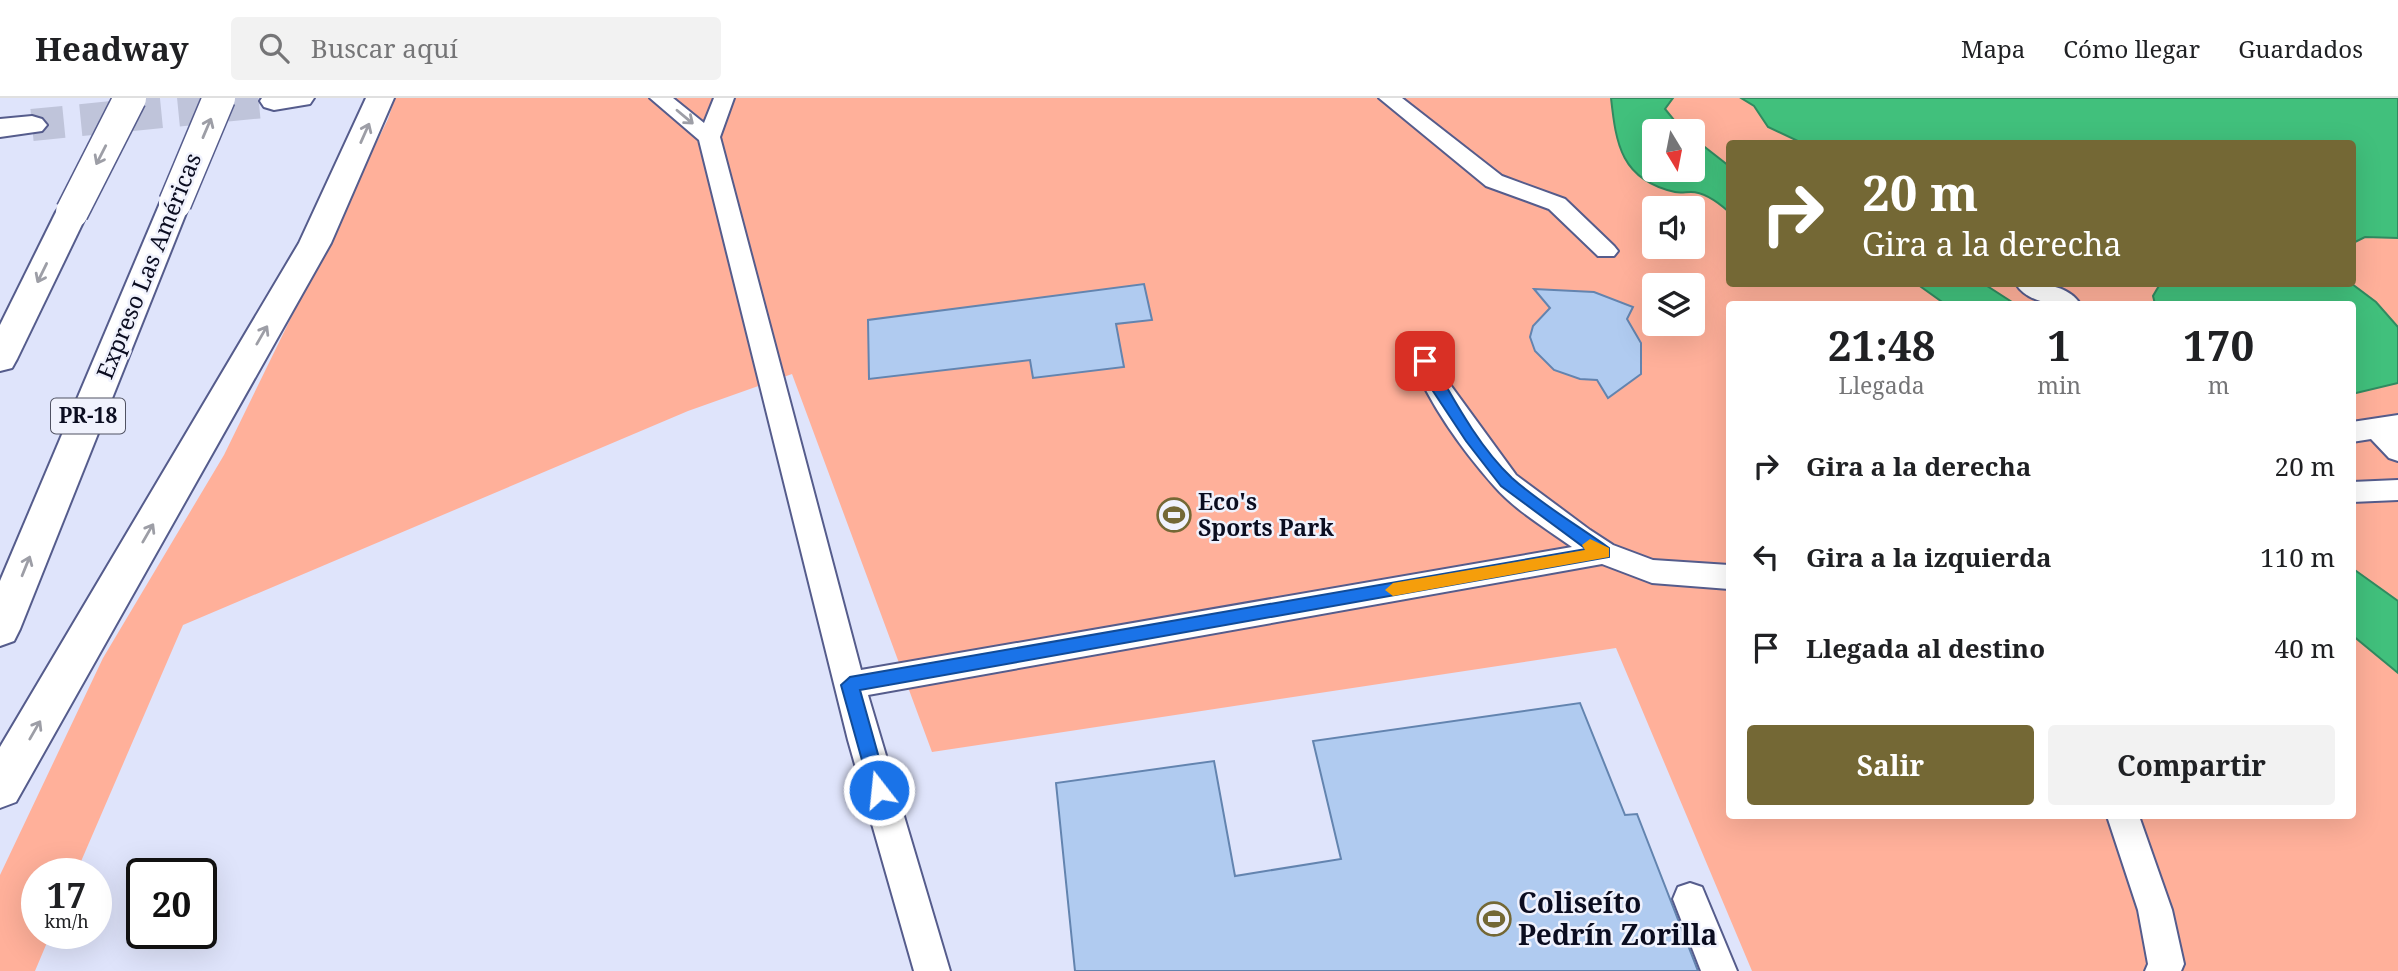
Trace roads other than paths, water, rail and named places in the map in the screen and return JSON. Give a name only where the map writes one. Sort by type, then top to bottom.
[{"type":"main road","points":[[0,359],[130,98]]},
{"type":"main road","name":"Expreso Las Américas","points":[[0,629],[219,98]]},
{"type":"main road","points":[[0,788],[315,243],[380,98]]},
{"type":"main road","points":[[0,128],[32,125]]},
{"type":"lane","points":[[660,98],[709,137]]},
{"type":"lane","points":[[724,98],[709,137],[850,685],[932,971]]},
{"type":"lane","points":[[1390,98],[1494,181],[1557,204],[1606,251]]},
{"type":"lane","points":[[2034,287],[2062,301]]},
{"type":"lane","points":[[1425,361],[1434,382],[1471,437],[1506,482],[1603,553],[1652,571],[1726,577]]},
{"type":"lane","points":[[2376,429],[2398,451]]},
{"type":"lane","points":[[2356,492],[2398,490]]},
{"type":"lane","points":[[850,685],[1603,553]]},
{"type":"lane","points":[[2124,819],[2155,910],[2166,964],[2163,971]]},
{"type":"lane","points":[[1690,900],[1719,971]]},
{"type":"tunnel","points":[[32,125],[274,101]]},
{"type":"place","name":"Eco's Sports Park","points":[[1174,515]]},
{"type":"place","name":"Coliseíto Pedrín Zorilla","points":[[1494,919]]}]
